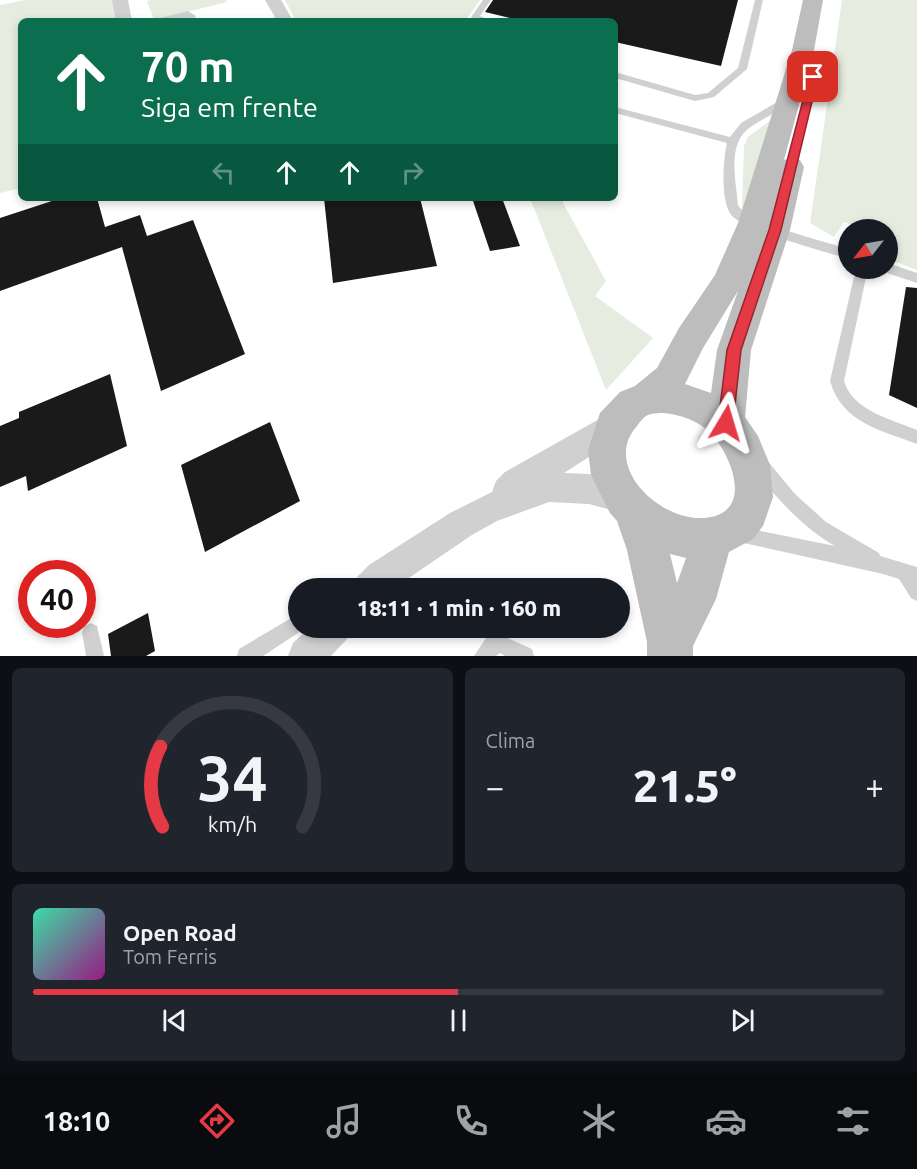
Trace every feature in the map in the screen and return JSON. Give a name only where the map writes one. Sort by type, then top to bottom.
[{"type":"street","points":[[120,0],[123,18]]},
{"type":"street","points":[[273,0],[283,18]]},
{"type":"street","points":[[736,436],[734,350],[764,226],[790,95],[813,0]]},
{"type":"street","points":[[646,399],[669,379],[692,338],[764,226],[822,80],[831,0]]},
{"type":"street","points":[[179,18],[188,16]]},
{"type":"street","points":[[489,509],[516,483],[576,450],[610,427],[634,404],[664,396],[683,399],[705,408],[736,436],[754,472],[754,496],[745,517],[721,536],[670,649]]},
{"type":"street","points":[[610,427],[607,443],[608,467],[648,550],[670,649]]},
{"type":"street","points":[[381,578],[461,524],[489,509],[549,487],[589,489],[628,506],[659,531],[687,540],[721,536]]},
{"type":"street","points":[[306,656],[324,638]]},
{"type":"lane","points":[[478,18],[475,17],[488,0]]},
{"type":"lane","points":[[618,77],[695,98],[711,94],[742,69],[759,0]]},
{"type":"lane","points":[[790,95],[774,111],[740,129],[732,141],[732,205],[736,213],[764,226],[838,250]]},
{"type":"lane","points":[[618,111],[732,141]]},
{"type":"lane","points":[[898,271],[917,278]]},
{"type":"lane","points":[[859,279],[837,381],[838,393],[848,405],[861,413],[917,437]]},
{"type":"lane","points":[[736,436],[789,500],[820,528],[883,565]]},
{"type":"lane","points":[[721,536],[883,565],[911,574],[917,592]]},
{"type":"lane","points":[[246,656],[288,629]]},
{"type":"lane","points":[[92,638],[94,656]]},
{"type":"lane","points":[[483,656],[493,645],[501,644],[525,656]]},
{"type":"shaded area","points":[[25,0],[114,0],[116,18],[18,18],[18,189],[0,193],[0,5]]},
{"type":"shaded area","points":[[226,0],[227,2],[162,18],[153,18],[147,1]]},
{"type":"shaded area","points":[[285,0],[480,0],[467,18],[294,18]]},
{"type":"shaded area","points":[[842,0],[917,0],[917,270],[898,263],[898,219],[838,219],[838,231],[834,237],[810,223]]},
{"type":"shaded area","points":[[771,120],[745,208],[742,207],[744,146],[748,137]]},
{"type":"shaded area","points":[[531,201],[563,201],[606,281],[595,296],[653,338],[606,390]]},
{"type":"building","points":[[493,0],[738,0],[721,66],[618,43],[618,18],[510,18],[485,12]]},
{"type":"building","points":[[52,201],[98,201],[105,227],[140,215],[147,236],[193,220],[245,354],[161,391],[122,247],[0,291],[0,218]]},
{"type":"building","points":[[324,201],[421,201],[437,266],[333,283]]},
{"type":"building","points":[[473,201],[503,201],[520,246],[490,251]]},
{"type":"building","points":[[906,287],[917,288],[917,408],[889,395]]},
{"type":"building","points":[[110,374],[127,446],[28,491],[26,476],[0,487],[0,426],[19,418],[19,412]]},
{"type":"building","points":[[270,422],[300,501],[205,552],[181,465]]},
{"type":"building","points":[[148,613],[155,651],[146,656],[111,656],[108,634]]},
{"type":"route","points":[[726,423],[734,350],[775,230],[813,77]]}]
